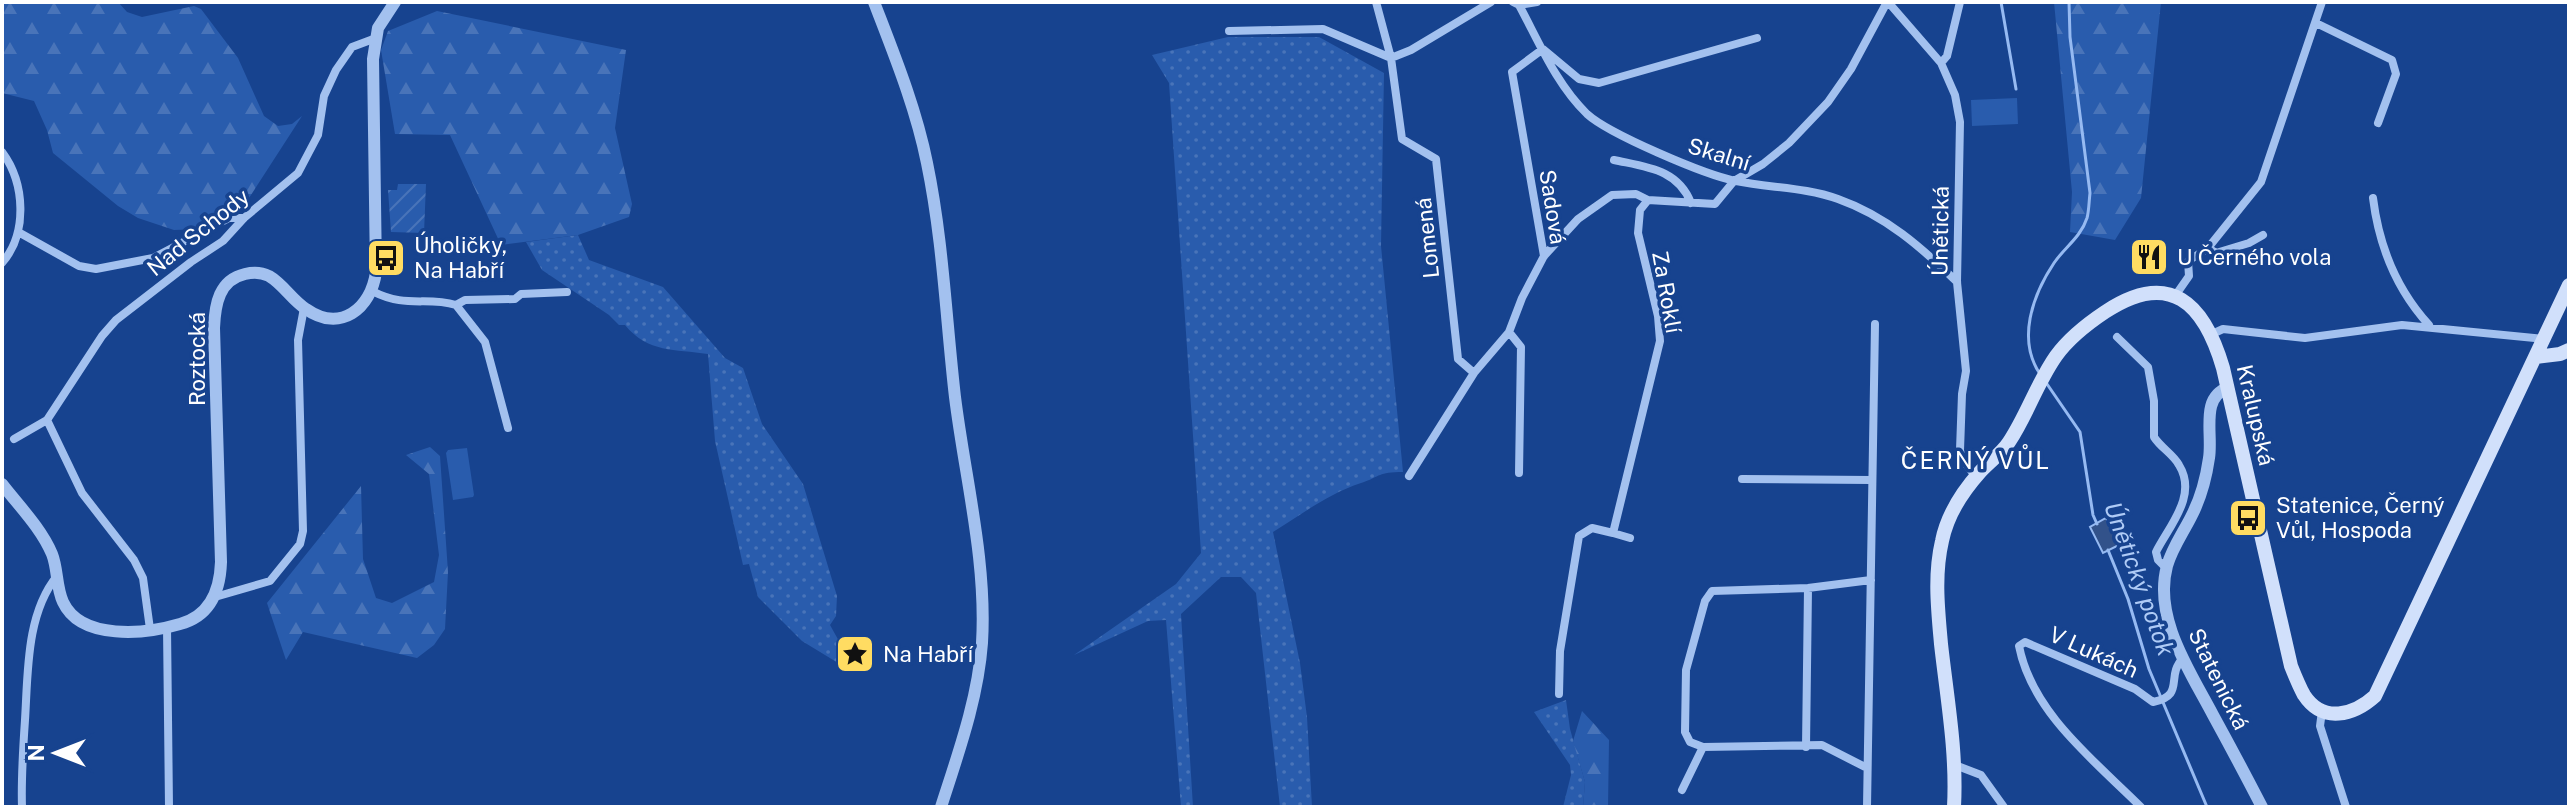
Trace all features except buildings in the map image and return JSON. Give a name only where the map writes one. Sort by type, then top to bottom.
[{"type":"main road","points":[[2322,711],[2343,714],[2362,708],[2375,696],[2569,285]]},
{"type":"main road","points":[[1954,807],[1955,765],[1937,600],[1939,562],[1947,524],[1976,477],[2007,445],[2056,356],[2081,330],[2112,308],[2145,294],[2175,296]]},
{"type":"main road","name":"Kralupská","points":[[2175,296],[2194,309],[2212,334],[2228,388],[2291,666],[2305,698],[2322,711]]},
{"type":"main road","points":[[2536,357],[2549,357],[2569,350]]},
{"type":"street","points":[[395,2],[378,28],[376,38],[373,78],[376,260],[372,291],[388,299],[408,303],[446,302],[456,305],[485,342],[508,428]]},
{"type":"street","points":[[874,2],[902,75],[927,160],[939,232],[955,397],[983,586],[982,645],[976,685],[941,807]]},
{"type":"street","points":[[1376,2],[1391,58]]},
{"type":"street","points":[[1229,31],[1323,29],[1391,58],[1411,50],[1491,2]]},
{"type":"street","points":[[1516,4],[1537,2]]},
{"type":"street","points":[[1544,256],[1578,219],[1612,195],[1636,194],[1648,200],[1715,204],[1734,181],[1763,164],[1789,143],[1828,102],[1851,69],[1887,2]]},
{"type":"street","name":"Únětická","points":[[1887,2],[1941,63],[1955,95],[1960,122],[1957,282],[1966,371],[1960,450],[1962,459],[1976,477]]},
{"type":"street","points":[[1941,63],[1947,56],[1960,2]]},
{"type":"street","points":[[2175,296],[2189,276],[2188,261],[2208,248],[2261,182],[2322,2]]},
{"type":"street","name":"Skalní","points":[[1516,4],[1555,73],[1588,115],[1644,146],[1734,181],[1813,192],[1880,217],[1919,245],[1957,282]]},
{"type":"street","points":[[2316,23],[2392,60],[2396,74],[2378,123]]},
{"type":"street","name":"Nad Schody","points":[[14,439],[47,420],[102,336],[116,320],[223,241],[244,218],[298,173],[318,135],[324,96],[336,70],[352,47],[376,38]]},
{"type":"street","points":[[1543,49],[1579,79],[1599,83],[1757,38]]},
{"type":"street","name":"Sadová","points":[[1509,332],[1522,298],[1544,256],[1512,72],[1543,49]]},
{"type":"street","name":"Lomená","points":[[1391,58],[1402,139],[1436,159],[1458,359],[1474,373]]},
{"type":"street","points":[[2,152],[16,174],[20,233],[2,263]]},
{"type":"street","points":[[1614,160],[1656,168],[1675,177],[1686,190],[1691,203]]},
{"type":"street","points":[[2373,198],[2377,229],[2386,256],[2404,293],[2429,325]]},
{"type":"street","name":"Za Roklí","points":[[1613,533],[1660,341],[1658,316],[1638,233],[1640,210],[1648,200]]},
{"type":"street","points":[[20,233],[79,266],[96,269],[153,258],[229,218],[244,218]]},
{"type":"street","points":[[2208,248],[2216,253],[2249,243],[2263,235]]},
{"type":"street","name":"Roztocká","points":[[215,597],[221,562],[214,328],[216,304],[223,287],[231,280],[256,273],[272,278],[304,308],[324,317],[343,317],[361,308],[372,291]]},
{"type":"street","points":[[456,305],[465,300],[515,299],[521,294],[567,292]]},
{"type":"street","points":[[2,484],[48,545],[61,598],[77,620],[105,630],[167,627],[200,615],[215,597],[270,581],[300,544],[303,531],[298,340],[304,308]]},
{"type":"street","points":[[1867,807],[1875,324]]},
{"type":"street","points":[[2212,334],[2223,329],[2305,338],[2402,325],[2429,325],[2545,335]]},
{"type":"street","points":[[1409,476],[1474,373],[1509,332],[1521,347],[1519,473]]},
{"type":"street","points":[[2117,337],[2148,367],[2154,401],[2154,437],[2177,461],[2183,474],[2184,501],[2156,552],[2158,560],[2166,568]]},
{"type":"street","name":"Statenická","points":[[2228,388],[2219,391],[2211,402],[2211,438],[2204,484],[2166,568],[2164,600],[2183,658],[2262,807]]},
{"type":"street","points":[[47,420],[82,493],[134,560],[143,578],[150,629]]},
{"type":"street","points":[[1742,479],[1871,480]]},
{"type":"street","points":[[1559,694],[1560,651],[1579,536],[1592,528],[1630,538]]},
{"type":"street","points":[[22,807],[29,656],[36,620],[48,588],[57,576]]},
{"type":"street","points":[[1867,768],[1822,745],[1703,747],[1690,742],[1685,732],[1686,670],[1705,601],[1712,591],[1808,588],[1871,580]]},
{"type":"street","points":[[1806,747],[1808,588]]},
{"type":"street","points":[[167,627],[169,807]]},
{"type":"street","name":"V Lukách","points":[[2141,807],[2047,708],[2031,681],[2019,646],[2025,642],[2054,653],[2135,689],[2153,702],[2168,698],[2173,691],[2174,670],[2183,658]]},
{"type":"street","points":[[2322,711],[2320,726],[2346,807]]},
{"type":"street","points":[[1682,790],[1703,747]]},
{"type":"street","points":[[1955,765],[1981,775],[2004,807]]},
{"type":"green space","points":[[2,2],[118,2],[127,12],[142,17],[194,6],[201,9],[238,58],[264,116],[278,126],[292,124],[302,116],[249,198],[197,229],[174,230],[138,218],[118,206],[53,153],[34,101],[2,93]]},
{"type":"green space","points":[[2054,2],[2161,2],[2141,198],[2115,240],[2070,232],[2072,192]]},
{"type":"green space","points":[[437,11],[626,50],[615,128],[632,204],[629,217],[578,235],[501,245],[450,135],[395,134],[381,50],[388,31]]},
{"type":"green space","points":[[1228,37],[1319,37],[1384,73],[1381,246],[1403,472],[1384,474],[1337,493],[1273,532],[1300,663],[1307,717],[1312,807],[1280,807],[1256,593],[1241,577],[1221,577],[1181,614],[1193,807],[1181,807],[1166,620],[1148,621],[1074,655],[1176,584],[1201,553],[1169,83],[1152,55]]},
{"type":"green space","points":[[2017,98],[2018,124],[1972,126],[1971,100]]},
{"type":"green space","points":[[398,184],[426,184],[424,233],[391,232],[388,190],[397,190]]},
{"type":"green space","points":[[578,235],[589,260],[663,287],[725,358],[743,368],[762,424],[803,484],[837,596],[836,616],[830,625],[840,643],[848,669],[802,641],[758,597],[749,564],[743,565],[715,441],[708,354],[663,348],[643,341],[625,325],[619,325],[542,270],[526,242]]},
{"type":"green space","points":[[430,447],[440,456],[448,572],[445,629],[434,645],[417,658],[303,632],[286,660],[267,603],[361,486],[363,559],[376,598],[392,603],[434,582],[439,555],[429,474],[406,455]]},
{"type":"green space","points":[[467,448],[474,495],[453,500],[446,453],[448,450]]},
{"type":"green space","points":[[1566,700],[1570,729],[1585,782],[1583,807],[1563,807],[1571,775],[1570,765],[1534,712]]},
{"type":"green space","points":[[1582,711],[1609,740],[1608,807],[1583,807],[1585,782],[1573,741]]},
{"type":"shaded area","points":[[2106,518],[2119,545],[2103,553],[2090,527]]},
{"type":"waterway","points":[[2001,2],[2016,89]]},
{"type":"waterway","name":"Únětický potok","points":[[2040,374],[2029,347],[2030,318],[2046,276],[2084,225],[2090,193],[2070,37],[2069,2]]},
{"type":"waterway","name":"Únětický potok","points":[[2047,384],[2080,432],[2097,524]]},
{"type":"waterway","name":"Únětický potok","points":[[2108,550],[2128,599],[2149,669],[2207,807]]},
{"type":"place","name":"U Černého vola","points":[[2149,257]]},
{"type":"place","name":"Úholičky, Na Habří","points":[[386,258]]},
{"type":"place","name":"Statenice, Černý Vůl, Hospoda","points":[[2248,518]]},
{"type":"place","name":"Na Habří","points":[[855,654]]},
{"type":"district","name":"ČERNÝ VŮL","points":[[1976,461]]}]
